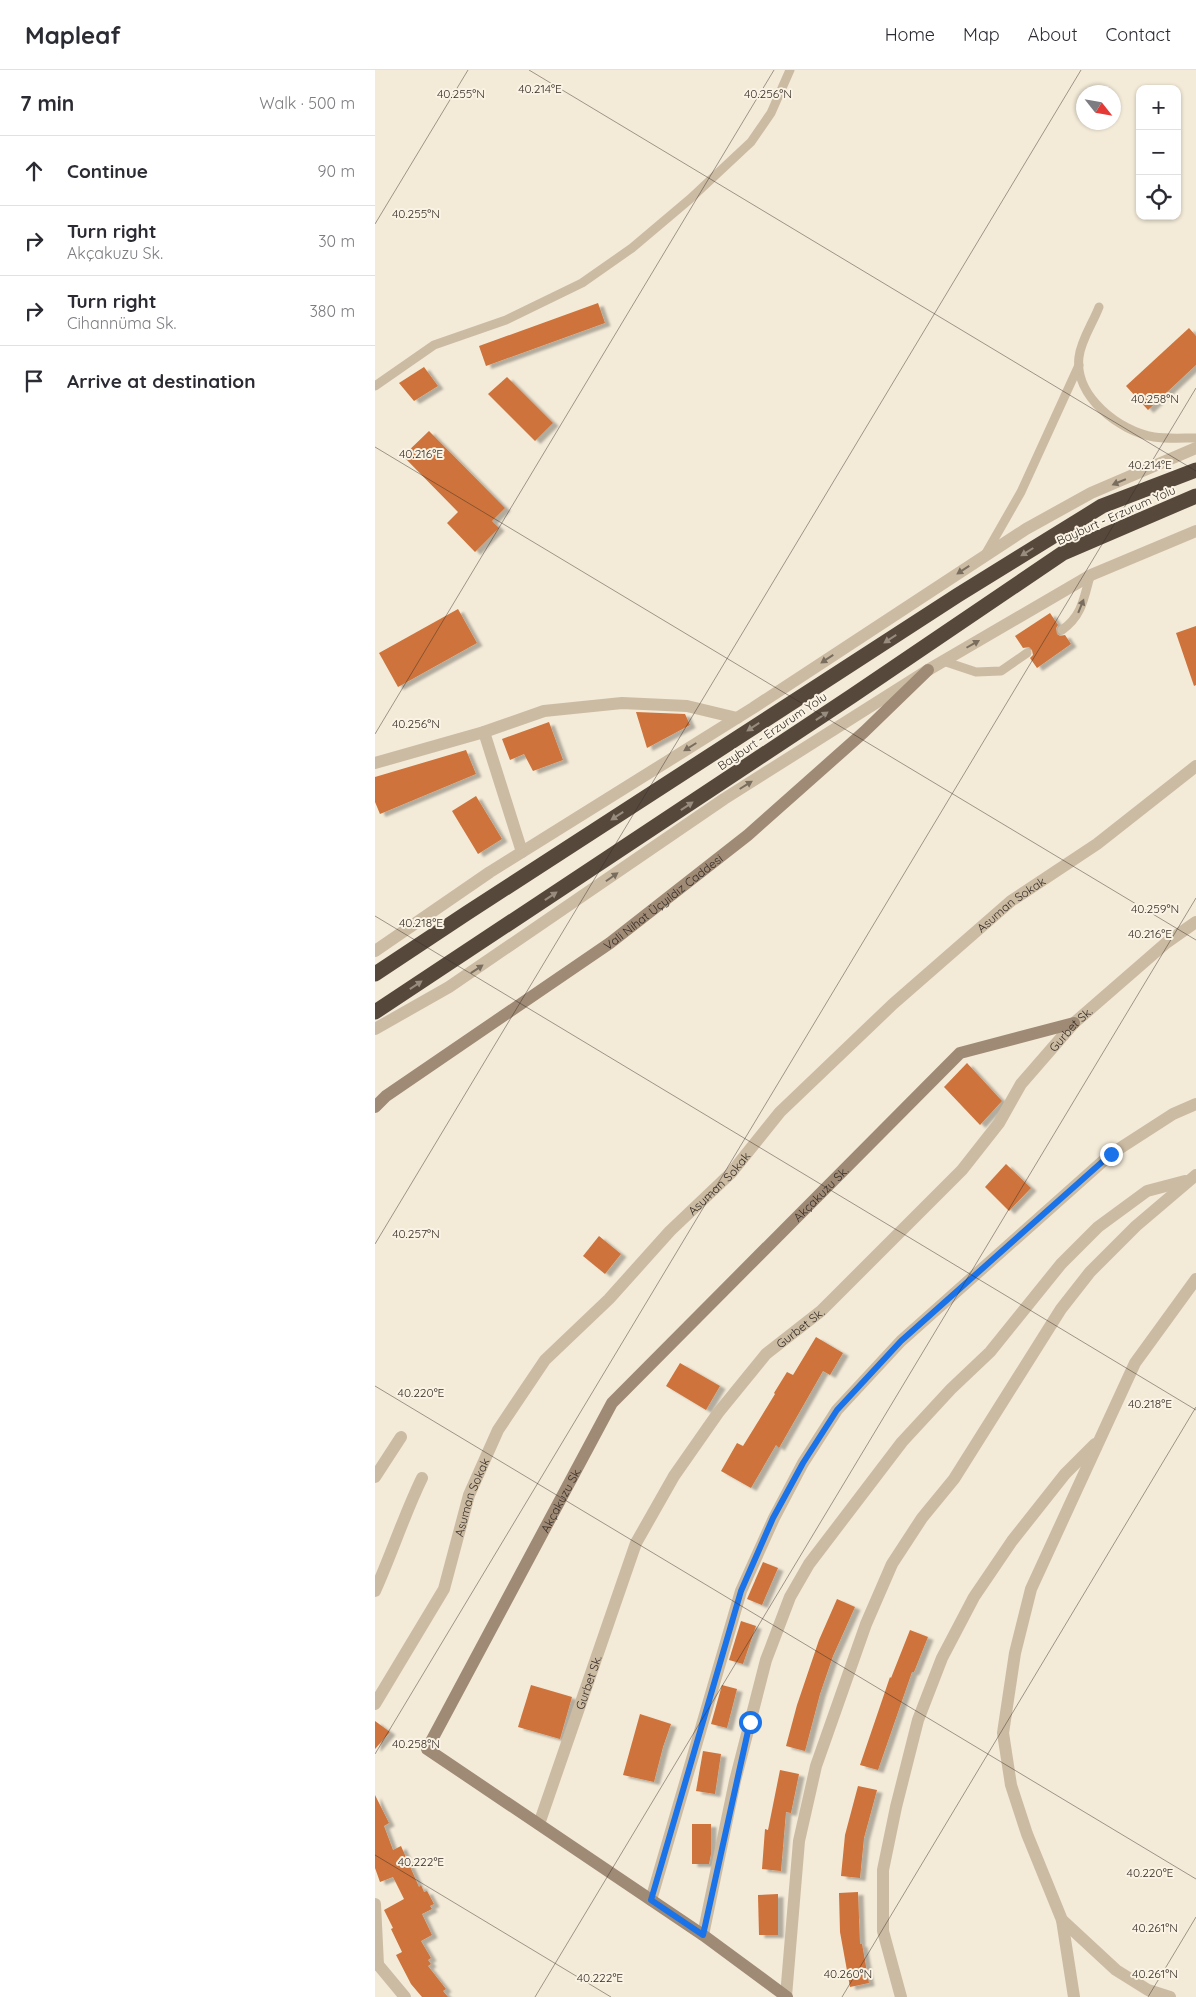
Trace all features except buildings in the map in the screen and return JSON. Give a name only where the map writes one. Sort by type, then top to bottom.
[{"type":"highway","name":"Bayburt - Erzurum Yolu","points":[[375,974],[958,595],[1102,506],[1196,470]]},
{"type":"highway","name":"Bayburt - Erzurum Yolu","points":[[375,1012],[852,696],[1063,553],[1196,496]]},
{"type":"main road","name":"Vali Nihat Üçyıldız Caddesi","points":[[375,1107],[385,1096],[610,943],[748,835],[865,732],[928,670]]},
{"type":"main road","name":"Akçakuzu Sk.","points":[[787,1996],[703,1935],[427,1748],[612,1403],[960,1053],[1074,1023]]},
{"type":"street","points":[[375,951],[522,852],[737,718],[1026,529],[1091,494],[1196,448]]},
{"type":"street","points":[[375,1029],[449,987],[724,799],[928,670],[1089,576],[1196,530]]},
{"type":"street","points":[[375,763],[485,732],[543,711],[622,703],[687,706],[737,718]]},
{"type":"street","points":[[485,732],[522,852]]},
{"type":"street","name":"Asuman Sokak","points":[[375,1704],[444,1589],[469,1495],[498,1430],[545,1360],[609,1299],[670,1231],[731,1173],[780,1112],[893,1004],[1011,901],[1097,844],[1196,766]]},
{"type":"street","name":"Gurbet Sk.","points":[[539,1824],[636,1543],[673,1476],[718,1413],[766,1354],[821,1311],[962,1170],[999,1123],[1021,1084],[1074,1023],[1166,943],[1196,922]]},
{"type":"street","points":[[651,1900],[741,1591],[773,1518],[803,1463],[837,1410],[901,1341],[1111,1154],[1173,1114],[1196,1104]]},
{"type":"street","points":[[703,1935],[735,1781],[766,1660],[790,1597],[809,1564],[902,1442],[951,1389],[990,1352],[1061,1264],[1092,1233],[1147,1192],[1192,1178]]},
{"type":"street","points":[[787,1996],[799,1841],[817,1766],[866,1624],[892,1564],[922,1518],[954,1479],[1067,1302],[1090,1272],[1136,1226],[1192,1178]]},
{"type":"street","points":[[1074,1997],[1062,1920],[1027,1834],[1011,1785],[1003,1733],[1015,1653],[1031,1589],[1135,1363],[1196,1280]]},
{"type":"street","points":[[901,1997],[883,1931],[883,1870],[896,1807],[918,1720],[943,1658],[975,1597],[1018,1533],[1065,1474],[1102,1436]]},
{"type":"street","points":[[375,1478],[401,1437]]},
{"type":"street","points":[[375,1591],[393,1550],[406,1510],[422,1478]]},
{"type":"street","points":[[375,1904],[377,1963],[405,1997]]},
{"type":"street","points":[[1062,1920],[1116,1970],[1148,1990],[1170,1997]]},
{"type":"lane","points":[[375,386],[434,345],[506,320],[582,283],[632,248],[690,199],[751,142],[771,113],[790,70]]},
{"type":"lane","points":[[984,556],[1021,492],[1079,365],[1081,350],[1099,307]]},
{"type":"lane","points":[[1079,365],[1085,387],[1098,404],[1118,422],[1155,437],[1196,438]]},
{"type":"lane","points":[[1062,630],[1070,625],[1082,609],[1089,576]]},
{"type":"lane","points":[[943,661],[976,672],[1001,671],[1027,653]]},
{"type":"route","points":[[750,1722],[735,1781],[703,1935],[651,1900],[741,1591],[773,1518],[803,1463],[837,1410],[901,1341],[1111,1154]]}]
